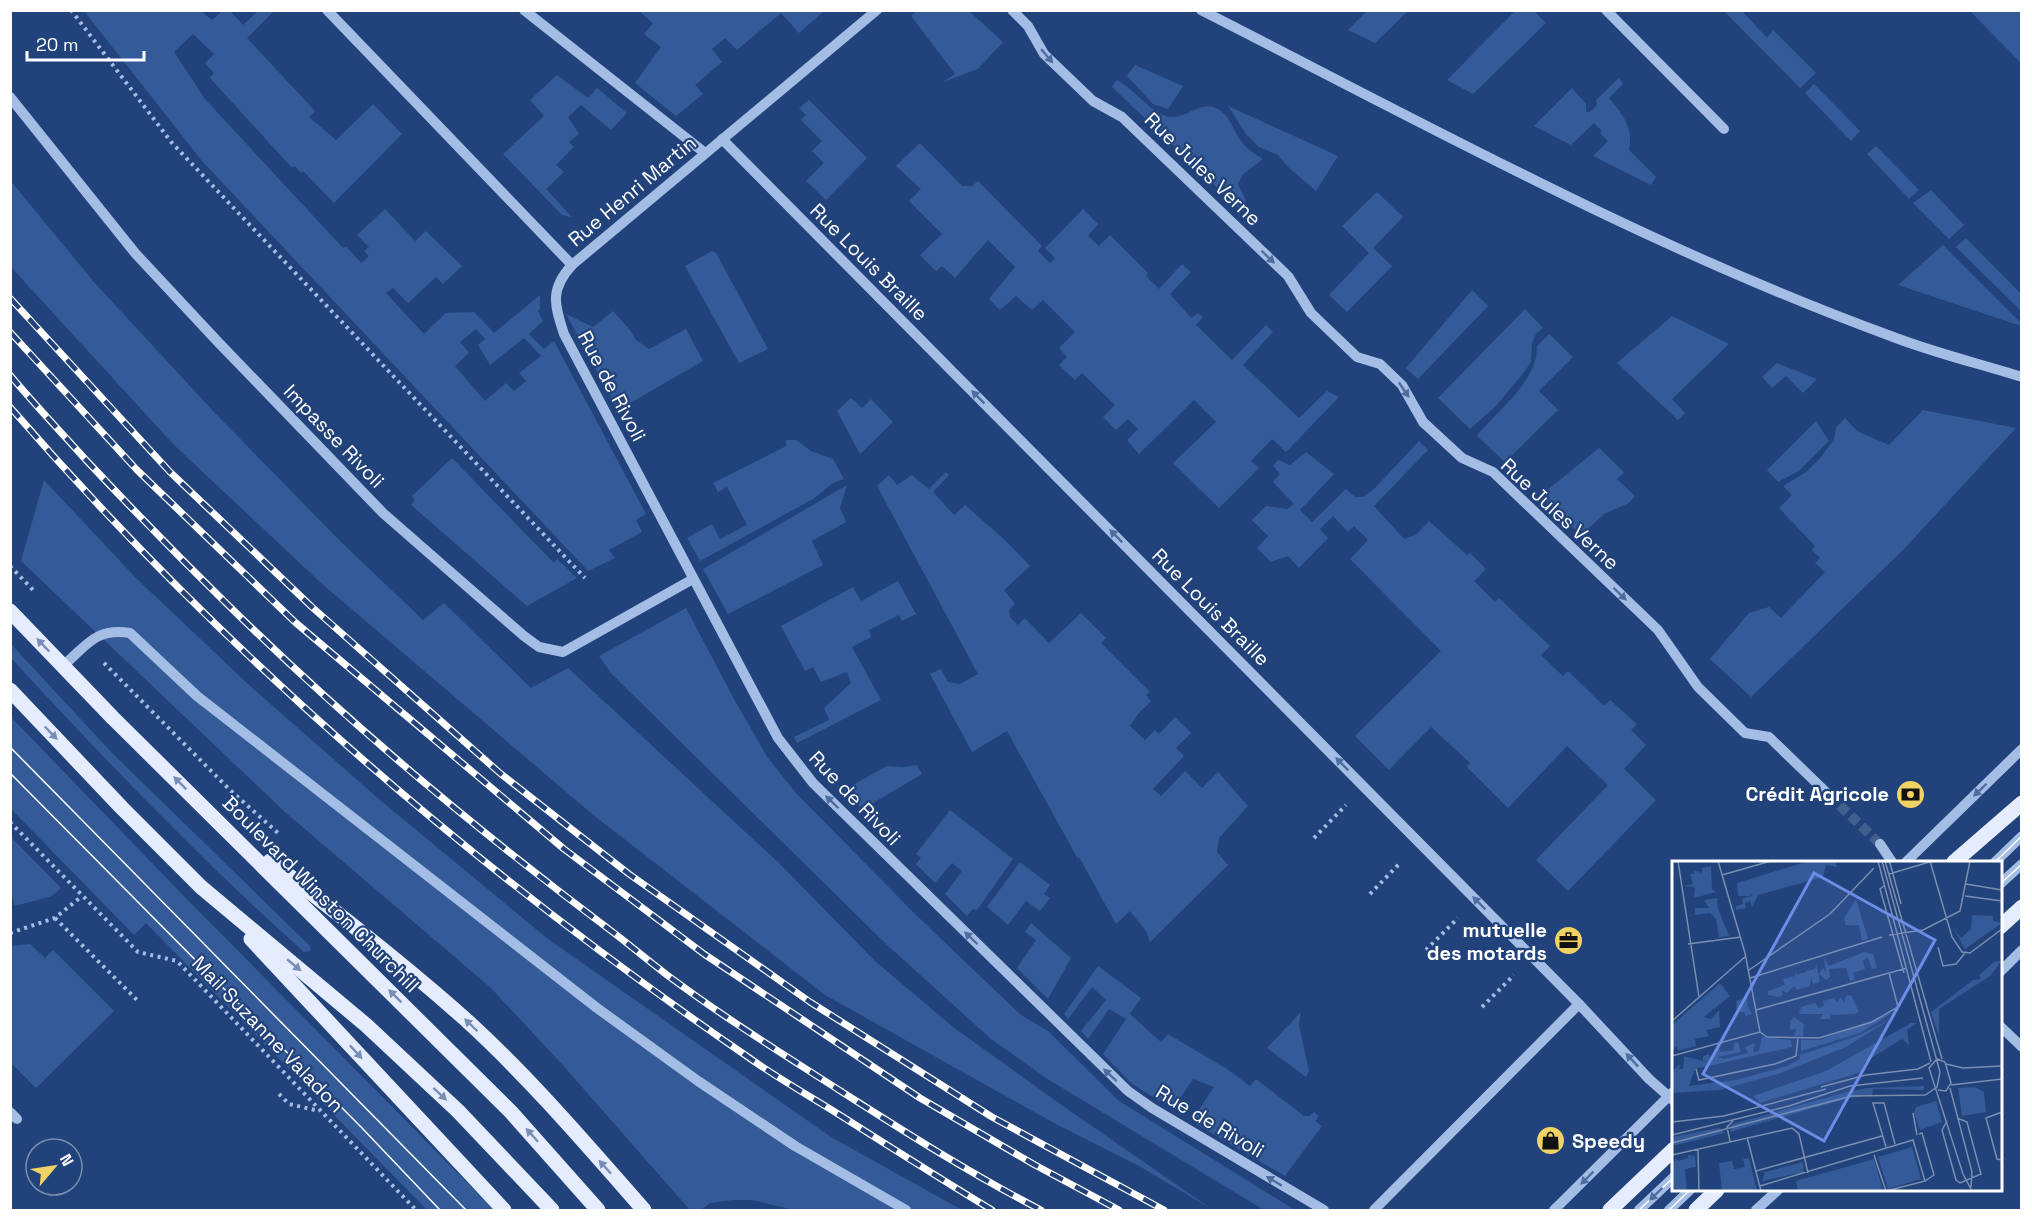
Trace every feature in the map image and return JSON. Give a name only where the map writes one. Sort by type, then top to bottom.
[{"type":"main road","name":"Boulevard Winston Churchill","points":[[10,611],[511,1112],[598,1210]]},
{"type":"main road","points":[[10,690],[201,887],[504,1210]]},
{"type":"main road","points":[[1955,861],[2022,803]]},
{"type":"main road","points":[[222,825],[354,926],[464,1018],[556,1112],[644,1210]]},
{"type":"main road","points":[[201,887],[366,1025],[458,1110],[552,1210]]},
{"type":"main road","points":[[2002,926],[2022,907]]},
{"type":"main road","points":[[1610,1210],[1672,1151]]},
{"type":"main road","points":[[1695,1210],[1716,1191]]},
{"type":"street","name":"Rue Henri Martin","points":[[327,10],[572,265],[877,10]]},
{"type":"street","points":[[524,10],[705,153]]},
{"type":"street","name":"Rue Jules Verne","points":[[1012,10],[1028,26],[1044,54],[1093,101],[1122,117],[1288,276],[1311,313],[1349,350],[1357,357],[1380,364],[1402,385],[1424,422],[1454,451],[1462,458],[1493,471],[1658,630],[1698,687],[1745,733],[1769,737],[1829,795]]},
{"type":"street","points":[[1201,10],[1589,207],[1781,294],[1890,336],[2022,377]]},
{"type":"street","points":[[1606,10],[1724,129]]},
{"type":"street","name":"Impasse Rivoli","points":[[10,97],[135,252],[219,343],[383,513],[539,647],[563,652],[693,579]]},
{"type":"street","name":"Rue Louis Braille","points":[[722,139],[1579,1004],[1649,1079],[1672,1097]]},
{"type":"street","name":"Rue de Rivoli","points":[[572,265],[558,284],[555,301],[564,334],[778,738],[813,783],[1128,1091],[1152,1108],[1324,1210]]},
{"type":"street","points":[[63,666],[97,635],[117,631],[130,633],[197,696],[597,1008],[698,1081],[795,1146],[906,1210]]},
{"type":"street","points":[[1907,861],[2022,749]]},
{"type":"street","points":[[1996,861],[2022,836]]},
{"type":"street","points":[[1880,844],[1891,861]]},
{"type":"street","points":[[2002,883],[2022,864]]},
{"type":"street","points":[[2002,971],[2022,950]]},
{"type":"street","points":[[1374,1210],[1579,1004]]},
{"type":"street","points":[[2002,1027],[2022,1047]]},
{"type":"street","points":[[1554,1210],[1672,1097]]},
{"type":"street","points":[[1639,1210],[1672,1179]]},
{"type":"street","points":[[1669,1210],[1689,1191]]},
{"type":"street","points":[[1756,1210],[1777,1191]]},
{"type":"path","points":[[71,10],[172,142],[585,578]]},
{"type":"path","points":[[10,566],[35,593]]},
{"type":"path","points":[[1314,838],[1346,805]]},
{"type":"path","name":"Mail Suzanne Valadon","points":[[10,822],[138,952],[177,961],[416,1210]]},
{"type":"path","points":[[1370,894],[1401,862]]},
{"type":"path","points":[[10,933],[55,918],[82,896]]},
{"type":"path","points":[[55,918],[139,1002]]},
{"type":"path","points":[[1426,950],[1458,918]]},
{"type":"path","points":[[1482,1007],[1514,975]]},
{"type":"path","points":[[279,1094],[289,1104],[320,1111]]},
{"type":"shaded area","points":[[152,10],[201,11],[212,20],[222,11],[230,11],[243,25],[258,11],[274,11],[247,38],[315,111],[309,117],[336,140],[373,104],[402,134],[334,203],[303,171],[301,173],[295,166],[292,168],[210,78],[214,73],[205,63],[214,54],[193,34],[174,52],[205,99],[343,248],[346,246],[361,263],[369,256],[364,251],[369,247],[357,235],[385,209],[415,241],[426,231],[462,266],[443,284],[436,277],[408,303],[393,288],[386,293],[424,334],[446,313],[474,312],[494,333],[540,295],[538,311],[543,321],[529,334],[544,349],[554,341],[646,514],[636,520],[642,532],[609,550],[615,558],[588,571],[202,161],[84,11],[148,11],[150,13]],"holes":[[[476,329],[485,339],[478,345],[490,365],[524,338],[541,356],[519,373],[526,381],[514,391],[506,383],[485,401],[455,366],[469,353],[460,342]]]},
{"type":"shaded area","points":[[918,10],[969,11],[1003,42],[978,69],[943,82],[955,74],[911,16]]},
{"type":"shaded area","points":[[639,11],[824,11],[799,33],[781,13],[737,50],[725,38],[712,49],[722,62],[695,85],[703,94],[676,116],[635,83],[661,47],[644,34],[653,23]]},
{"type":"shaded area","points":[[1367,11],[1408,11],[1375,43],[1348,30]]},
{"type":"shaded area","points":[[1515,11],[1534,11],[1546,23],[1473,94],[1447,80]]},
{"type":"shaded area","points":[[1724,11],[1742,11],[1767,38],[1773,30],[1816,73],[1800,88]]},
{"type":"shaded area","points":[[1970,11],[2021,11],[2021,63]]},
{"type":"shaded area","points":[[1135,65],[1183,86],[1168,109],[1153,104],[1127,76]]},
{"type":"shaded area","points":[[557,75],[588,98],[597,88],[627,113],[611,130],[581,105],[568,117],[579,134],[569,142],[574,147],[556,165],[564,172],[546,189],[572,217],[562,215],[503,154],[544,116],[530,100]]},
{"type":"shaded area","points":[[1619,78],[1623,84],[1609,98],[1626,121],[1630,134],[1629,150],[1656,177],[1651,185],[1593,156],[1608,141],[1594,123],[1571,145],[1534,126],[1572,88],[1586,104],[1586,112],[1590,112],[1597,105],[1596,100]]},
{"type":"shaded area","points":[[1117,80],[1152,108],[1167,116],[1180,116],[1208,106],[1221,111],[1230,121],[1243,144],[1263,159],[1243,174],[1238,184],[1246,201],[1239,208],[1112,87]]},
{"type":"shaded area","points":[[1814,84],[1860,131],[1851,141],[1805,93]]},
{"type":"shaded area","points":[[809,100],[867,158],[826,200],[806,181],[824,163],[812,151],[822,141],[801,120],[806,115],[799,108]]},
{"type":"shaded area","points":[[1228,106],[1338,156],[1316,191],[1278,155],[1259,147],[1246,134]]},
{"type":"shaded area","points":[[920,143],[962,186],[972,186],[978,181],[1042,246],[1038,251],[1050,263],[1055,258],[1045,248],[1083,209],[1098,224],[1088,236],[1099,246],[1110,235],[1148,273],[1146,276],[1159,289],[1182,264],[1191,272],[1170,294],[1191,318],[1198,313],[1203,317],[1196,325],[1232,360],[1266,325],[1273,332],[1243,365],[1299,418],[1327,391],[1339,397],[1286,452],[1272,439],[1251,461],[1259,468],[1219,508],[1173,463],[1216,422],[1194,400],[1139,454],[1127,440],[1138,429],[1128,419],[1116,430],[1103,417],[1115,405],[1082,373],[1075,380],[1059,365],[1067,357],[1059,348],[1075,332],[1043,300],[1032,310],[1016,296],[1000,310],[989,299],[1015,267],[988,240],[955,278],[942,266],[936,271],[920,255],[942,234],[909,201],[921,189],[896,166]]},
{"type":"shaded area","points":[[1876,146],[1919,190],[1909,199],[1867,154]]},
{"type":"shaded area","points":[[10,180],[93,281],[214,412],[341,542],[423,620],[444,603],[531,688],[568,668],[779,863],[875,961],[953,1027],[1213,1210],[1139,1166],[1054,1123],[825,995],[592,814],[321,583],[174,445],[11,267]]},
{"type":"shaded area","points":[[1931,190],[1964,225],[1949,239],[1913,203]]},
{"type":"shaded area","points":[[1377,192],[1403,217],[1373,248],[1392,266],[1347,312],[1329,295],[1369,253],[1342,226]]},
{"type":"shaded area","points":[[1966,238],[2021,294],[2021,311],[1956,247]]},
{"type":"shaded area","points":[[1943,245],[2021,323],[2021,326],[1898,285]]},
{"type":"shaded area","points":[[712,251],[716,253],[768,349],[739,363],[685,266]]},
{"type":"shaded area","points":[[1472,290],[1488,306],[1418,379],[1406,368]]},
{"type":"shaded area","points":[[1525,309],[1543,328],[1536,334],[1532,343],[1531,362],[1496,406],[1470,429],[1438,398]]},
{"type":"shaded area","points":[[613,311],[636,340],[649,349],[686,329],[703,361],[618,410],[566,314],[593,327]]},
{"type":"shaded area","points":[[1672,316],[1729,344],[1672,399],[1685,413],[1678,420],[1617,363]]},
{"type":"shaded area","points":[[1549,334],[1573,357],[1539,391],[1558,410],[1505,462],[1477,436],[1524,384],[1531,372],[1537,346]]},
{"type":"shaded area","points":[[1777,363],[1817,379],[1803,393],[1786,376],[1772,388],[1762,377]]},
{"type":"shaded area","points":[[851,398],[862,408],[871,399],[893,422],[860,454],[837,411]]},
{"type":"shaded area","points":[[1923,410],[2016,428],[1903,550],[1751,697],[1710,659],[1749,613],[1769,607],[1781,618],[1825,572],[1815,563],[1820,558],[1812,550],[1815,546],[1779,508],[1792,495],[1783,486],[1806,472],[1820,458],[1834,439],[1836,427],[1845,418],[1857,431],[1889,445]]},
{"type":"shaded area","points":[[1816,421],[1829,441],[1799,471],[1778,482],[1767,470]]},
{"type":"shaded area","points":[[786,440],[796,440],[811,451],[833,459],[844,479],[833,483],[813,499],[700,561],[687,538],[712,524],[720,539],[747,525],[727,487],[718,492],[713,483],[786,446]]},
{"type":"shaded area","points":[[1419,441],[1428,450],[1374,506],[1404,539],[1416,535],[1429,521],[1467,555],[1470,553],[1486,569],[1474,581],[1495,602],[1499,598],[1550,646],[1541,655],[1563,676],[1568,671],[1604,706],[1610,700],[1637,724],[1631,730],[1646,745],[1624,769],[1656,800],[1568,891],[1536,860],[1608,785],[1567,746],[1508,808],[1467,767],[1470,763],[1431,727],[1389,770],[1355,736],[1441,651],[1350,559],[1368,540],[1354,526],[1348,532],[1333,516],[1320,529],[1328,538],[1299,568],[1288,556],[1271,562],[1257,548],[1268,536],[1252,520],[1266,506],[1287,509],[1294,504],[1273,482],[1280,474],[1273,466],[1278,460],[1290,465],[1306,452],[1334,474],[1300,510],[1312,522],[1346,489],[1355,497],[1363,497],[1374,489]]},
{"type":"shaded area","points":[[1599,448],[1624,472],[1617,479],[1635,496],[1629,503],[1604,514],[1581,535],[1540,496]]},
{"type":"shaded area","points":[[452,458],[554,563],[557,559],[577,578],[527,606],[411,505],[415,500],[412,496]]},
{"type":"shaded area","points":[[946,472],[949,475],[933,492],[954,515],[965,505],[1005,540],[1030,566],[1004,590],[1015,604],[1009,610],[1010,617],[1018,625],[1025,618],[1049,643],[1081,613],[1106,638],[1101,643],[1150,692],[1146,695],[1151,701],[1130,726],[1145,740],[1155,730],[1159,734],[1175,717],[1191,733],[1176,748],[1184,756],[1153,789],[1161,796],[1185,771],[1202,788],[1218,772],[1248,806],[1219,838],[1217,852],[1228,865],[1150,942],[1146,931],[1130,911],[1116,924],[1007,731],[972,752],[930,674],[941,669],[948,682],[960,684],[978,674],[877,486],[889,475],[897,485],[912,475],[929,489]]},
{"type":"shaded area","points":[[44,480],[136,578],[249,685],[380,800],[548,939],[831,1137],[962,1210],[794,1210],[752,1200],[733,1200],[710,1203],[701,1210],[690,1210],[559,1061],[491,988],[285,812],[21,561]]},
{"type":"shaded area","points":[[847,485],[840,508],[846,522],[812,541],[823,565],[728,614],[703,569]]},
{"type":"shaded area","points":[[898,581],[916,614],[902,621],[899,615],[869,630],[871,637],[852,647],[881,700],[797,743],[794,737],[829,720],[824,708],[851,683],[847,672],[821,682],[813,667],[805,671],[781,626],[853,587],[861,601]]},
{"type":"shaded area","points":[[686,608],[768,758],[796,793],[915,914],[1021,1015],[1048,1031],[1119,1101],[1295,1210],[1264,1210],[1049,1080],[991,1039],[885,943],[611,673],[599,656]]},
{"type":"shaded area","points":[[11,644],[112,753],[310,946],[310,951],[304,952],[266,917],[118,772],[11,658]]},
{"type":"shaded area","points":[[10,716],[494,1210],[427,1210],[146,923],[134,935],[11,809]]},
{"type":"shaded area","points":[[917,765],[922,774],[863,809],[844,790],[887,766]]},
{"type":"shaded area","points":[[950,810],[1013,859],[977,910],[973,909],[967,916],[945,894],[962,871],[952,863],[935,883],[916,864],[921,858],[916,854]]},
{"type":"shaded area","points":[[10,836],[61,888],[52,896],[15,906],[11,891]]},
{"type":"shaded area","points":[[1020,862],[1050,885],[1044,894],[1050,898],[1040,911],[1026,901],[1008,925],[987,907]]},
{"type":"shaded area","points":[[1031,923],[1071,958],[1048,999],[1017,968],[1036,940],[1025,932]]},
{"type":"shaded area","points":[[30,944],[45,958],[53,950],[114,1011],[36,1088],[10,1062],[11,946]]},
{"type":"shaded area","points":[[1098,966],[1141,998],[1130,1014],[1161,1042],[1168,1034],[1227,1069],[1250,1086],[1256,1079],[1304,1116],[1310,1116],[1314,1112],[1319,1116],[1315,1121],[1322,1126],[1285,1176],[1191,1121],[1214,1087],[1193,1079],[1173,1109],[1132,1084],[1103,1054],[1126,1019],[1109,1009],[1088,1039],[1081,1031],[1106,1000],[1092,987],[1068,1019],[1064,1014]]},
{"type":"shaded area","points":[[1301,1012],[1299,1025],[1309,1071],[1306,1077],[1267,1048]]},
{"type":"tunnel","points":[[1829,795],[1880,844]]},
{"type":"tram line","points":[[10,747],[466,1210]]},
{"type":"tram line","points":[[10,773],[362,1128],[440,1210]]},
{"type":"tram line","points":[[1996,861],[2022,836]]},
{"type":"tram line","points":[[2002,882],[2022,864]]},
{"type":"tram line","points":[[1639,1210],[1672,1179]]},
{"type":"tram line","points":[[1669,1210],[1689,1191]]},
{"type":"railway","points":[[10,298],[170,472],[313,608],[501,774],[629,874],[810,1002],[992,1117],[1164,1210]]},
{"type":"railway","points":[[10,332],[137,470],[296,623],[564,849],[704,954],[920,1098],[1035,1165],[1119,1210]]},
{"type":"railway","points":[[10,375],[103,478],[273,648],[415,775],[513,855],[709,1005],[913,1137],[1041,1210]]},
{"type":"railway","points":[[10,407],[93,499],[178,587],[358,756],[452,835],[647,986],[759,1064],[992,1210]]},
{"type":"place","name":"Crédit Agricole","points":[[1910,794]]},
{"type":"place","name":"mutuelle des motards","points":[[1568,941]]},
{"type":"place","name":"Speedy","points":[[1551,1141]]}]
